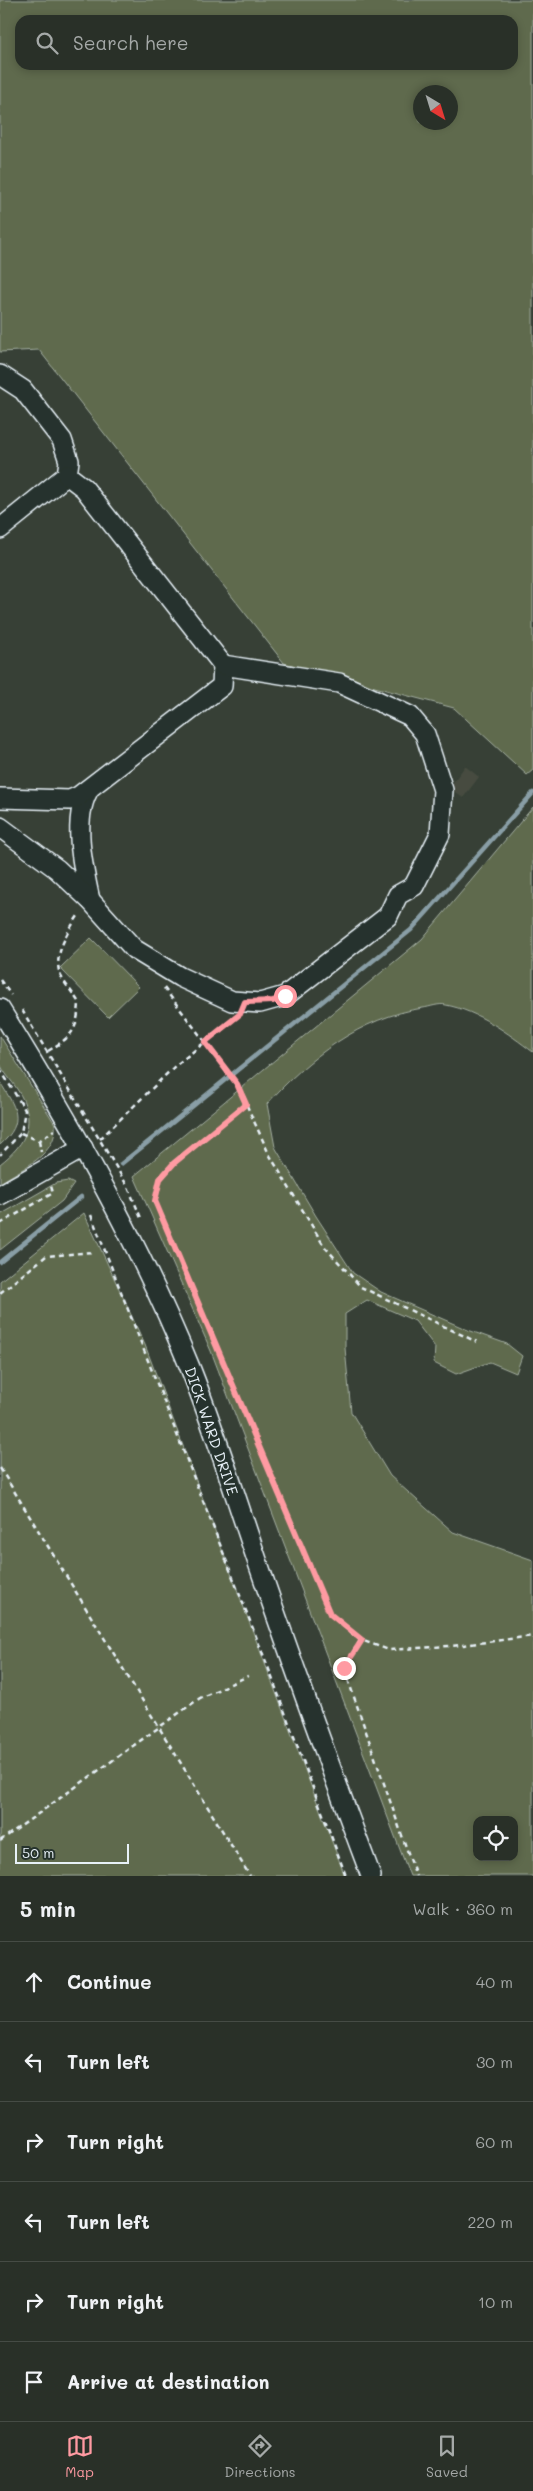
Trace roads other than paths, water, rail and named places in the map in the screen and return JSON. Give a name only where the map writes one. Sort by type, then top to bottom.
[{"type":"street","points":[[0,375],[23,390],[62,440],[69,461],[67,475],[0,529]]},
{"type":"street","points":[[0,798],[70,800],[88,791],[222,686],[223,665],[84,488],[67,475]]},
{"type":"street","points":[[0,827],[57,869],[90,900],[134,949],[180,977],[232,1001],[273,1001],[285,996],[388,916],[398,895],[414,886],[440,834],[443,790],[425,734],[410,716],[339,683],[223,665]]},
{"type":"street","points":[[88,791],[80,811],[80,835],[90,900]]},
{"type":"street","name":"DICK WARD DRIVE","points":[[0,1009],[83,1148],[144,1263],[192,1371],[306,1701],[371,1876]]},
{"type":"street","points":[[0,1195],[83,1148]]},
{"type":"waterway","points":[[121,1164],[411,930],[533,793]]},
{"type":"waterway","points":[[0,1262],[81,1197]]}]
